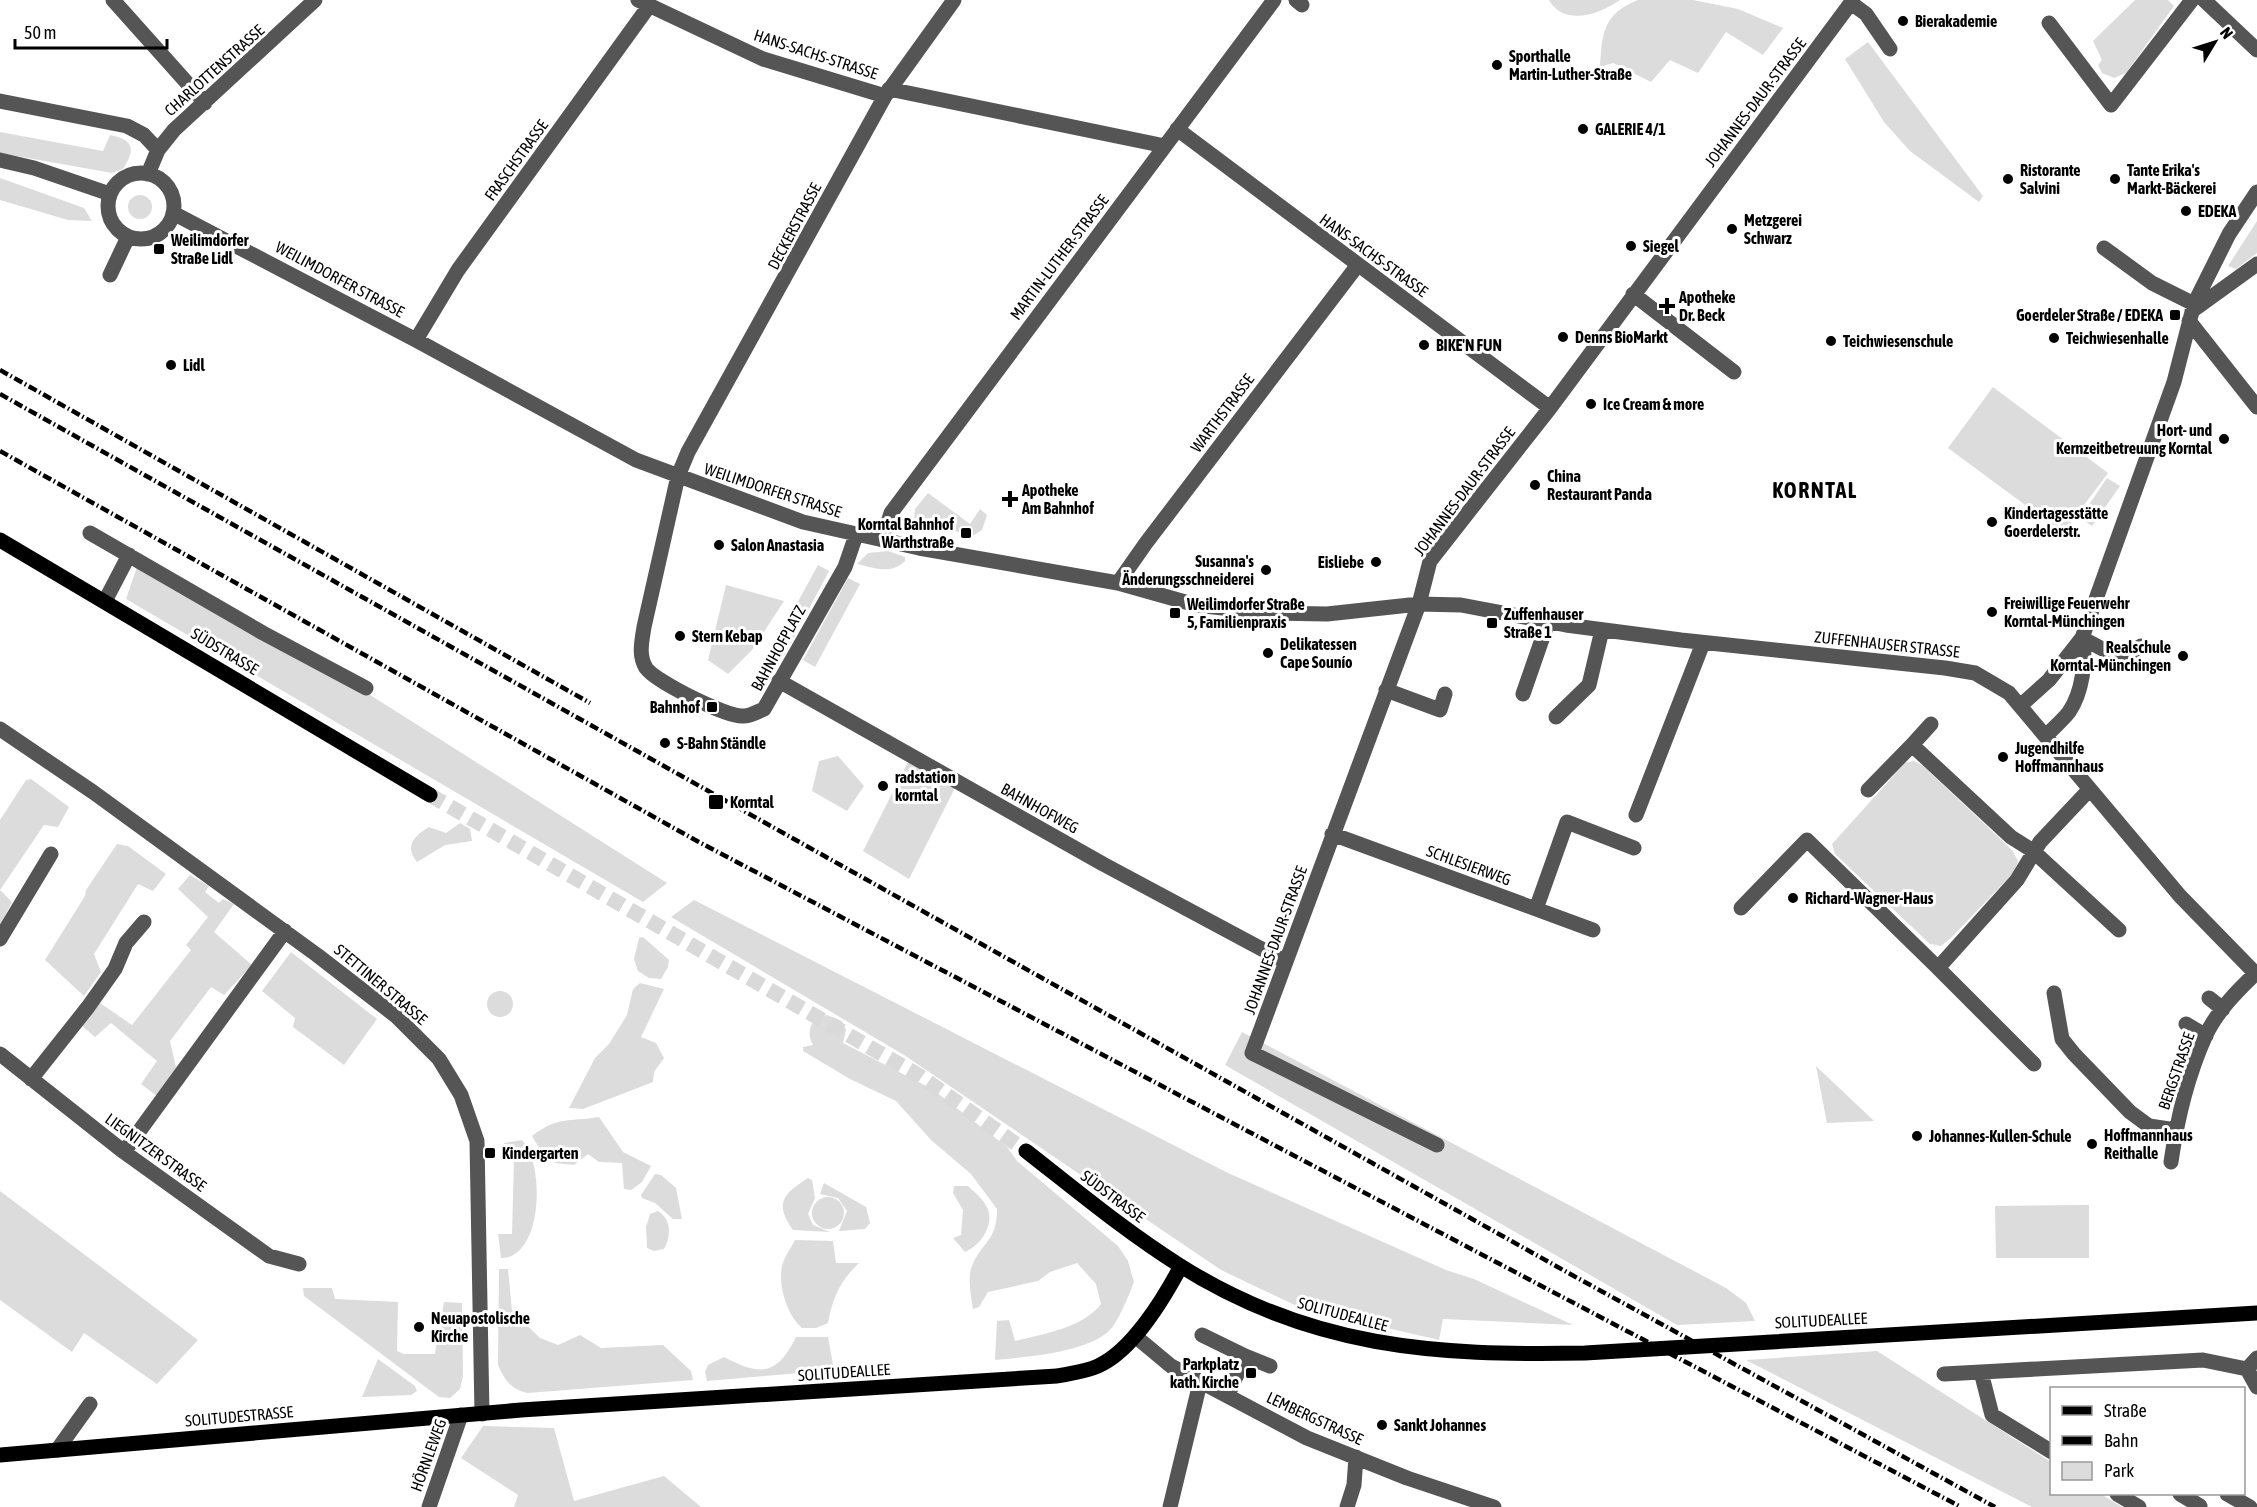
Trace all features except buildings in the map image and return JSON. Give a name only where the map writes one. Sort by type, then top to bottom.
[{"type":"main road","name":"SÜDSTRASSE","points":[[0,540],[430,795]]},
{"type":"main road","name":"SÜDSTRASSE","points":[[1026,1151],[1126,1229],[1181,1266]]},
{"type":"main road","name":"SOLITUDEALLEE","points":[[482,1414],[1057,1376],[1099,1366],[1121,1351],[1135,1336],[1181,1266],[1280,1316],[1348,1337],[1449,1353],[1505,1355],[1585,1353],[2257,1313]]},
{"type":"main road","name":"SOLITUDESTRASSE","points":[[0,1455],[482,1414]]},
{"type":"street","points":[[113,0],[205,103]]},
{"type":"street","name":"CHARLOTTENSTRASSE","points":[[148,174],[158,150],[174,130],[315,0]]},
{"type":"street","name":"DECKERSTRASSE","points":[[678,476],[688,452],[887,92],[954,0]]},
{"type":"street","name":"MARTIN-LUTHER-STRASSE","points":[[882,540],[891,513],[1274,0]]},
{"type":"street","points":[[2049,23],[2111,105],[2192,0]]},
{"type":"street","points":[[2204,0],[2257,50]]},
{"type":"street","points":[[1852,2],[1866,14],[1890,49]]},
{"type":"street","name":"JOHANNES-DAUR-STRASSE","points":[[1437,1145],[1252,1053],[1419,604],[1430,561],[1550,408],[1852,2]]},
{"type":"street","name":"HANS-SACHS-STRASSE","points":[[644,3],[763,59],[887,92],[1165,146]]},
{"type":"street","name":"FRASCHSTRASSE","points":[[416,340],[458,270],[644,3]]},
{"type":"street","points":[[0,101],[127,126],[144,135],[158,150]]},
{"type":"street","name":"HANS-SACHS-STRASSE","points":[[1177,129],[1550,408]]},
{"type":"street","points":[[0,160],[34,168],[110,194]]},
{"type":"street","points":[[148,174],[161,180],[168,188],[172,196],[173,213],[167,226],[159,234],[138,239],[128,237],[119,231],[109,214],[110,194],[123,179],[132,175],[148,174]]},
{"type":"street","points":[[2020,706],[2049,680],[2082,638],[2174,382],[2192,312],[2229,234],[2257,192]]},
{"type":"street","name":"WEILIMDORFER STRASSE","points":[[173,213],[416,340],[636,460],[802,522],[856,535],[1118,583],[1196,605],[1267,613],[1327,614],[1419,604]]},
{"type":"street","points":[[110,275],[128,237]]},
{"type":"street","points":[[2104,248],[2192,312],[2257,407]]},
{"type":"street","points":[[2192,312],[2257,264]]},
{"type":"street","name":"WARTHSTRASSE","points":[[1118,583],[1146,543],[1358,266]]},
{"type":"street","points":[[1633,294],[1734,372]]},
{"type":"street","name":"BAHNHOFPLATZ","points":[[678,476],[640,652],[647,669],[662,680],[724,713],[744,717],[764,709],[845,567],[856,535]]},
{"type":"street","points":[[90,533],[263,633],[366,688]]},
{"type":"street","points":[[105,601],[129,555]]},
{"type":"street","name":"ZUFFENHAUSER STRASSE","points":[[1419,604],[1461,605],[1548,622],[1703,643],[1960,670],[1992,681],[2009,693],[2180,896],[2256,974]]},
{"type":"street","points":[[1523,694],[1548,622]]},
{"type":"street","points":[[1556,717],[1589,685],[1602,630]]},
{"type":"street","points":[[2082,638],[2121,659],[2141,646]]},
{"type":"street","points":[[2046,736],[2069,711],[2076,696],[2085,652],[2082,638]]},
{"type":"street","points":[[1636,815],[1703,643]]},
{"type":"street","name":"BAHNHOFWEG","points":[[779,681],[1097,861],[1286,962]]},
{"type":"street","points":[[1386,690],[1440,710],[1445,694]]},
{"type":"street","points":[[1868,790],[1931,724]]},
{"type":"street","name":"STETTINER STRASSE","points":[[0,729],[93,792],[285,931],[396,1016],[439,1059],[462,1095],[477,1141],[482,1414]]},
{"type":"street","points":[[1912,745],[2012,837],[2033,851],[2119,930]]},
{"type":"street","points":[[1938,968],[2017,880],[2033,851],[2090,789]]},
{"type":"street","points":[[1536,909],[1567,822],[1634,848]]},
{"type":"street","name":"SCHLESIERWEG","points":[[1332,834],[1593,930]]},
{"type":"street","points":[[1741,908],[1807,840],[2034,1064]]},
{"type":"street","points":[[0,939],[51,854]]},
{"type":"street","points":[[31,1079],[115,969],[126,943],[144,922]]},
{"type":"street","points":[[124,1152],[285,931]]},
{"type":"street","name":"BERGSTRASSE","points":[[2171,1162],[2175,1130],[2206,1036],[2223,1009],[2256,974]]},
{"type":"street","points":[[2054,993],[2062,1039],[2074,1054],[2130,1112],[2149,1126],[2175,1130]]},
{"type":"street","points":[[2209,998],[2223,1009]]},
{"type":"street","points":[[2186,1024],[2206,1036]]},
{"type":"street","name":"LIEGNITZER STRASSE","points":[[0,1054],[124,1152],[269,1256],[298,1264]]},
{"type":"street","points":[[1202,1335],[1269,1366]]},
{"type":"street","name":"LEMBERGSTRASSE","points":[[1135,1336],[1171,1366],[1307,1438],[1494,1507]]},
{"type":"street","points":[[1227,1395],[1245,1356]]},
{"type":"street","points":[[1944,1374],[2203,1360],[2252,1363],[2257,1387]]},
{"type":"street","points":[[1981,1372],[1992,1415],[2050,1451]]},
{"type":"street","points":[[1170,1507],[1200,1383]]},
{"type":"street","points":[[57,1450],[90,1404]]},
{"type":"street","name":"HÖRNLEWEG","points":[[429,1507],[462,1415]]},
{"type":"street","points":[[1347,1507],[1354,1485],[1356,1457]]},
{"type":"street","points":[[2119,1495],[2139,1507]]},
{"type":"street","points":[[2183,1495],[2203,1502]]},
{"type":"street","points":[[2229,1495],[2250,1507]]},
{"type":"green space","points":[[1549,0],[1620,0],[1603,10],[1573,16],[1556,8]]},
{"type":"green space","points":[[1638,0],[1693,0],[1738,9],[1783,28],[1763,55],[1726,32],[1698,73],[1670,60],[1651,82],[1613,63],[1600,67],[1604,35],[1611,18]]},
{"type":"green space","points":[[2135,0],[2168,0],[2174,6],[2126,73],[2114,78],[2102,73],[2098,65],[2102,60],[2093,41]]},
{"type":"green space","points":[[1868,42],[1983,196],[1979,202],[1910,151],[1884,122],[1845,59]]},
{"type":"green space","points":[[0,132],[103,151],[110,135],[128,143],[131,151],[123,169],[112,173],[0,153]]},
{"type":"green space","points":[[0,178],[84,208],[92,221],[68,220],[0,200]]},
{"type":"green space","points":[[140,195],[148,199],[152,207],[148,215],[140,219],[132,215],[128,207],[132,199]]},
{"type":"green space","points":[[2257,221],[2257,253],[2236,269],[2228,266]]},
{"type":"green space","points":[[1993,387],[2108,473],[2063,533],[1948,448]]},
{"type":"green space","points":[[2107,478],[2120,486],[2092,526],[2080,518]]},
{"type":"green space","points":[[928,493],[970,524],[980,509],[987,515],[982,530],[974,535],[920,524],[914,519],[915,509]]},
{"type":"green space","points":[[888,551],[905,557],[905,561],[888,569],[857,564],[868,553]]},
{"type":"green space","points":[[818,565],[829,571],[784,656],[772,649]]},
{"type":"green space","points":[[137,567],[367,693],[667,883],[643,902],[126,599]]},
{"type":"green space","points":[[848,578],[860,584],[815,667],[803,660]]},
{"type":"green space","points":[[726,585],[784,601],[752,650],[728,674],[708,660]]},
{"type":"green space","points":[[838,756],[864,786],[847,811],[812,791],[819,761]]},
{"type":"green space","points":[[909,760],[960,778],[909,879],[863,851]]},
{"type":"green space","points":[[1914,761],[1922,765],[2012,850],[2018,861],[2014,872],[1941,946],[1930,944],[1835,854],[1832,844],[1905,763]]},
{"type":"green space","points":[[31,779],[69,807],[58,827],[44,825],[0,890],[0,820],[26,780]]},
{"type":"green space","points":[[460,823],[470,829],[472,841],[445,845],[417,862],[411,846],[419,834],[429,827],[446,833]]},
{"type":"green space","points":[[117,844],[128,846],[166,874],[153,891],[138,884],[94,954],[101,972],[84,996],[45,960],[85,896],[86,890]]},
{"type":"green space","points":[[190,875],[209,886],[205,892],[219,903],[223,899],[234,904],[214,932],[252,965],[224,995],[211,987],[170,1041],[176,1068],[157,1096],[141,1084],[157,1061],[111,1023],[95,1037],[80,1024],[100,1003],[132,1025],[191,950],[186,945],[208,917],[178,889]]},
{"type":"green space","points":[[0,890],[12,902],[0,925]]},
{"type":"green space","points":[[694,900],[1228,1173],[1446,1270],[1474,1279],[1573,1325],[1443,1319],[1439,1340],[1301,1308],[1221,1270],[904,1055],[671,917]]},
{"type":"green space","points":[[643,937],[669,960],[661,979],[649,978],[638,971],[634,959],[639,938]]},
{"type":"green space","points":[[291,952],[377,1019],[344,1065],[293,1027],[295,1018],[262,991]]},
{"type":"green space","points":[[640,983],[664,989],[641,1037],[656,1043],[664,1058],[654,1072],[653,1082],[583,1109],[569,1108],[595,1058],[609,1044],[627,1015],[633,989]]},
{"type":"green space","points":[[500,991],[509,995],[513,1004],[509,1013],[500,1017],[491,1013],[487,1004],[491,995]]},
{"type":"green space","points":[[827,1015],[842,1021],[846,1030],[843,1043],[932,1089],[1007,1147],[1017,1161],[1118,1246],[1128,1261],[1134,1282],[1119,1316],[1108,1332],[1084,1345],[1069,1349],[995,1360],[997,1321],[1009,1320],[1015,1341],[1062,1329],[1084,1319],[1101,1304],[1096,1284],[1077,1263],[1050,1272],[1038,1281],[988,1292],[979,1307],[973,1309],[970,1287],[972,1266],[992,1235],[997,1209],[971,1174],[931,1140],[896,1101],[850,1079],[803,1051],[803,1047],[813,1045],[810,1034],[811,1026],[817,1019]]},
{"type":"green space","points":[[1242,1032],[1726,1288],[1746,1303],[1755,1321],[1677,1325],[1225,1065]]},
{"type":"green space","points":[[1816,1066],[1874,1121],[1827,1123]]},
{"type":"green space","points":[[599,1117],[623,1152],[651,1166],[642,1182],[631,1190],[624,1189],[622,1163],[599,1162],[588,1154],[574,1165],[555,1163],[553,1155],[542,1153],[532,1136],[549,1125]]},
{"type":"green space","points":[[522,1140],[530,1152],[535,1169],[536,1209],[532,1228],[525,1244],[515,1254],[501,1258],[498,1234],[512,1234],[514,1159],[506,1158],[504,1143]]},
{"type":"green space","points":[[655,1174],[661,1175],[676,1188],[682,1219],[673,1219],[655,1203],[642,1198],[641,1195]]},
{"type":"green space","points":[[808,1178],[812,1180],[815,1198],[808,1214],[813,1225],[830,1232],[793,1230],[787,1221],[783,1206],[784,1200],[792,1189]]},
{"type":"green space","points":[[824,1183],[866,1207],[870,1223],[865,1229],[839,1231],[847,1211],[838,1198],[820,1194]]},
{"type":"green space","points":[[954,1186],[968,1186],[985,1204],[988,1211],[986,1232],[977,1244],[965,1252],[953,1238],[961,1235],[963,1210],[953,1193]]},
{"type":"green space","points":[[0,1191],[198,1340],[157,1384],[84,1333],[72,1352],[0,1300]]},
{"type":"green space","points":[[828,1197],[839,1202],[844,1213],[839,1224],[828,1229],[817,1224],[812,1213],[817,1202]]},
{"type":"green space","points":[[2089,1205],[2089,1258],[1996,1258],[1995,1206]]},
{"type":"green space","points":[[658,1211],[666,1219],[669,1234],[664,1249],[654,1251],[647,1248],[646,1227],[650,1214]]},
{"type":"green space","points":[[795,1240],[833,1241],[836,1263],[859,1263],[838,1290],[828,1323],[816,1328],[802,1328],[792,1316],[785,1300],[781,1282],[782,1266]]},
{"type":"green space","points":[[499,1269],[508,1269],[512,1311],[540,1338],[558,1345],[580,1335],[601,1348],[663,1345],[691,1371],[693,1380],[528,1393],[513,1387],[506,1380],[498,1365]]},
{"type":"green space","points":[[303,1288],[332,1288],[335,1299],[398,1302],[397,1351],[404,1354],[435,1354],[444,1302],[462,1303],[463,1376],[460,1389],[450,1398],[439,1397],[304,1296]]},
{"type":"green space","points":[[796,1337],[828,1337],[834,1370],[707,1381],[705,1372],[708,1365],[724,1357],[748,1367],[766,1369],[782,1359]]},
{"type":"green space","points":[[1877,1351],[2050,1461],[2050,1495],[2103,1495],[2122,1507],[2032,1507],[1746,1360]]},
{"type":"green space","points":[[378,1359],[415,1386],[417,1391],[411,1395],[362,1397]]},
{"type":"green space","points":[[483,1426],[554,1428],[574,1501],[664,1476],[701,1507],[514,1507],[518,1495],[461,1458]]},
{"type":"tunnel","points":[[430,795],[920,1076],[1026,1151]]},
{"type":"railway","points":[[0,370],[590,703]]},
{"type":"railway","points":[[0,394],[1572,1275],[1995,1507]]},
{"type":"railway","points":[[0,451],[697,841],[1961,1507]]},
{"type":"place","name":"Bierakademie","points":[[1903,21]]},
{"type":"place","name":"Sporthalle Martin-Luther-Straße","points":[[1497,65]]},
{"type":"place","name":"GALERIE 4/1","points":[[1583,129]]},
{"type":"place","name":"Ristorante Salvini","points":[[2008,179]]},
{"type":"place","name":"Tante Erika's Markt-Bäckerei","points":[[2115,179]]},
{"type":"place","name":"EDEKA","points":[[2186,211]]},
{"type":"place","name":"Metzgerei Schwarz","points":[[1732,229]]},
{"type":"place","name":"Siegel","points":[[1631,246]]},
{"type":"place","name":"Weilimdorfer Straße Lidl","points":[[159,249]]},
{"type":"place","name":"Apotheke Dr. Beck","points":[[1667,306]]},
{"type":"place","name":"Goerdeler Straße / EDEKA","points":[[2175,315]]},
{"type":"place","name":"Denns BioMarkt","points":[[1563,337]]},
{"type":"place","name":"Teichwiesenhalle","points":[[2054,338]]},
{"type":"place","name":"Teichwiesenschule","points":[[1831,341]]},
{"type":"place","name":"BIKE'N FUN","points":[[1424,345]]},
{"type":"place","name":"Lidl","points":[[171,365]]},
{"type":"place","name":"Ice Cream & more","points":[[1591,404]]},
{"type":"place","name":"Hort- und Kernzeitbetreuung Korntal","points":[[2224,439]]},
{"type":"place","name":"China Restaurant Panda","points":[[1535,485]]},
{"type":"place","name":"Apotheke Am Bahnhof","points":[[1010,499]]},
{"type":"place","name":"Kindertagesstätte Goerdelerstr.","points":[[1992,522]]},
{"type":"place","name":"Korntal Bahnhof Warthstraße","points":[[966,533]]},
{"type":"place","name":"Salon Anastasia","points":[[719,545]]},
{"type":"place","name":"Eisliebe","points":[[1376,562]]},
{"type":"place","name":"Susanna's Änderungsschneiderei","points":[[1266,570]]},
{"type":"place","name":"Freiwillige Feuerwehr Korntal-Münchingen","points":[[1992,612]]},
{"type":"place","name":"Weilimdorfer Straße 5, Familienpraxis","points":[[1175,613]]},
{"type":"place","name":"Zuffenhauser Straße 1","points":[[1492,623]]},
{"type":"place","name":"Stern Kebap","points":[[680,636]]},
{"type":"place","name":"Delikatessen Cape Sounío","points":[[1268,653]]},
{"type":"place","name":"Realschule Korntal-Münchingen","points":[[2183,656]]},
{"type":"place","name":"Bahnhof","points":[[712,707]]},
{"type":"place","name":"S-Bahn Ständle","points":[[665,743]]},
{"type":"place","name":"Jugendhilfe Hoffmannhaus","points":[[2003,757]]},
{"type":"place","name":"radstation korntal","points":[[883,786]]},
{"type":"place","name":"Korntal","points":[[716,802]]},
{"type":"place","name":"Richard-Wagner-Haus","points":[[1793,898]]},
{"type":"place","name":"Johannes-Kullen-Schule","points":[[1917,1136]]},
{"type":"place","name":"Hoffmannhaus Reithalle","points":[[2092,1144]]},
{"type":"place","name":"Kindergarten","points":[[490,1153]]},
{"type":"place","name":"Neuapostolische Kirche","points":[[419,1327]]},
{"type":"place","name":"Parkplatz kath. Kirche","points":[[1251,1373]]},
{"type":"place","name":"Sankt Johannes","points":[[1382,1425]]},
{"type":"district","name":"KORNTAL","points":[[1815,490]]}]
